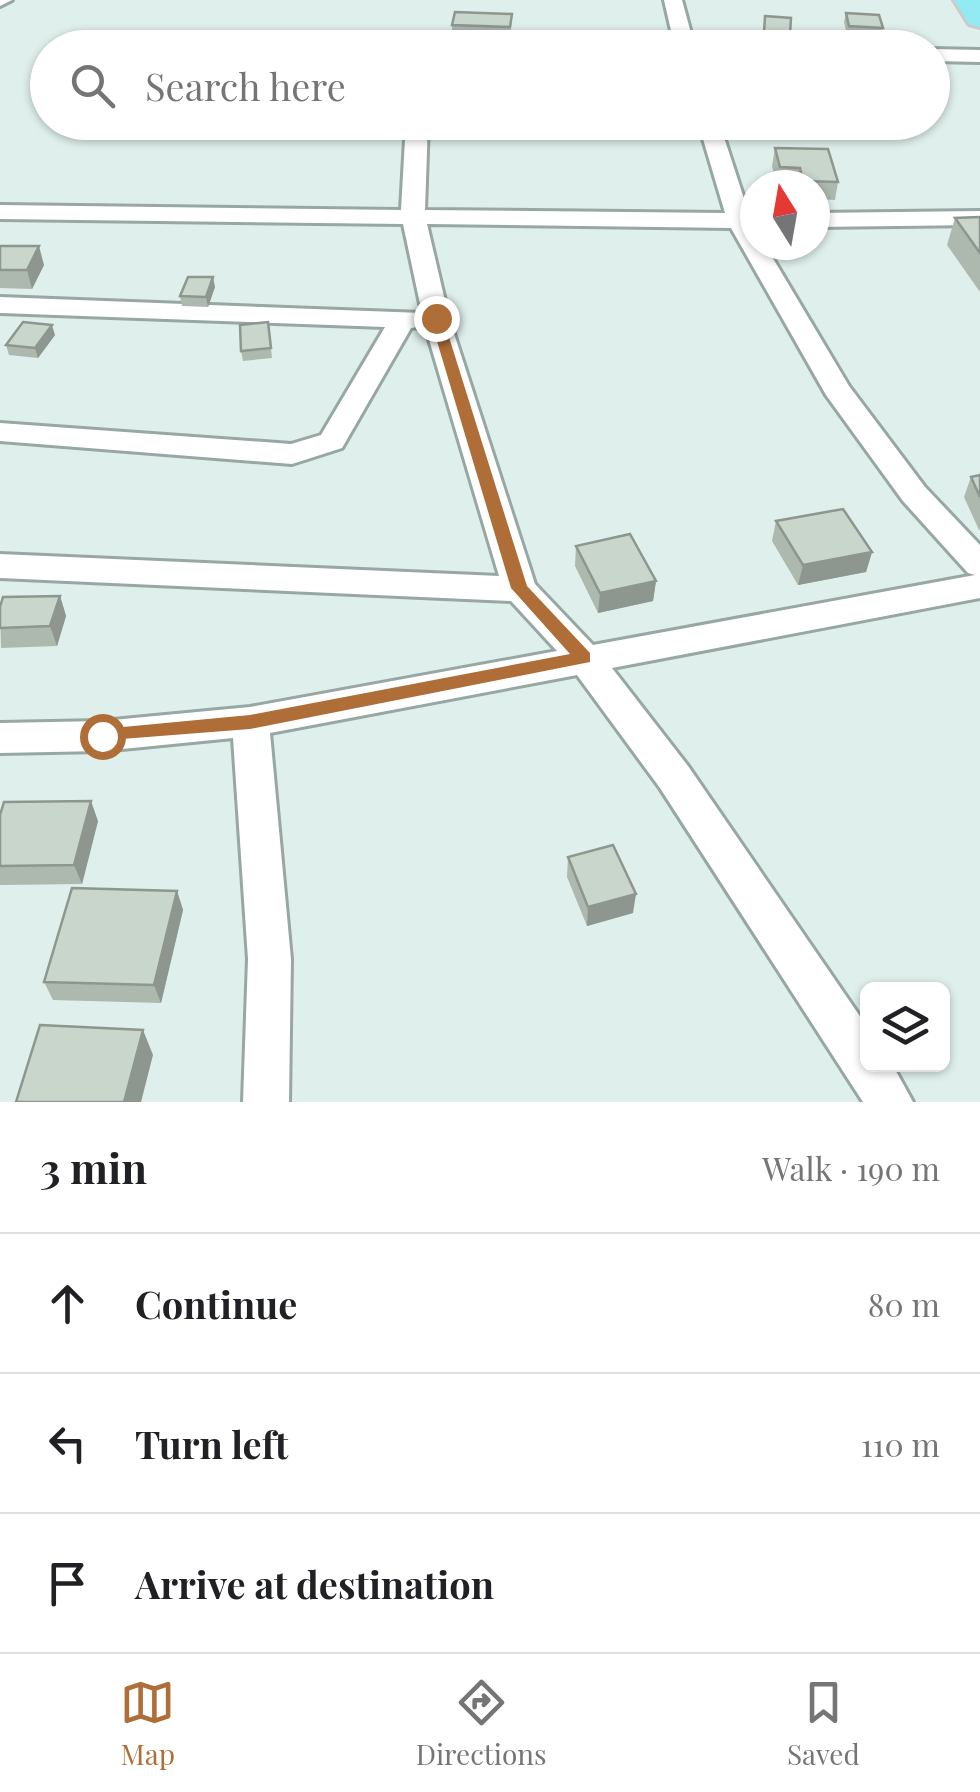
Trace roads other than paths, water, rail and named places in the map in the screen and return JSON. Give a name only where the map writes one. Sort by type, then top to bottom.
[{"type":"highway","points":[[969,0],[980,18]]},
{"type":"street","points":[[673,0],[680,30]]},
{"type":"street","points":[[950,55],[980,56]]},
{"type":"street","points":[[416,140],[413,215],[436,318],[520,588],[584,658],[674,776],[880,1098]]},
{"type":"street","points":[[715,140],[740,203]]},
{"type":"street","points":[[0,212],[740,221]]},
{"type":"street","points":[[830,220],[980,218]]},
{"type":"street","points":[[767,260],[827,374],[872,443],[980,565]]},
{"type":"street","points":[[0,306],[400,322],[436,318]]},
{"type":"street","points":[[0,433],[292,454],[321,448],[332,441],[400,322]]},
{"type":"street","points":[[0,566],[520,588]]},
{"type":"street","points":[[0,738],[102,736],[250,722],[980,586]]},
{"type":"street","points":[[250,722],[268,871],[272,974],[266,1102]]}]
